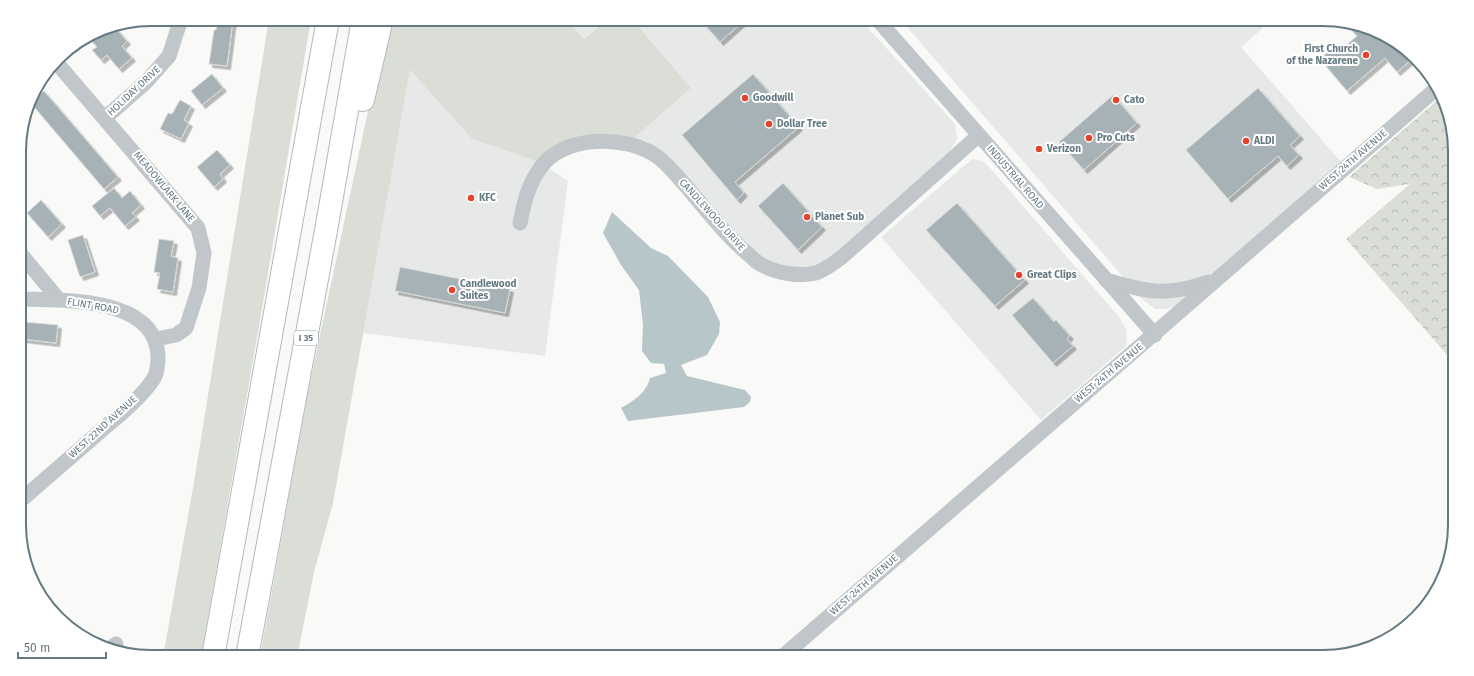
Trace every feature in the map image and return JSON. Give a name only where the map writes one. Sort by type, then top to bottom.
[{"type":"highway","points":[[214,650],[327,26]]},
{"type":"highway","name":"I 35","points":[[248,650],[327,226],[362,26]]},
{"type":"highway","points":[[327,226],[344,181],[380,26]]},
{"type":"street","name":"HOLIDAY DRIVE","points":[[105,118],[146,82],[169,56],[179,26]]},
{"type":"street","name":"INDUSTRIAL ROAD","points":[[883,26],[1155,334]]},
{"type":"street","name":"MEADOWLARK LANE","points":[[60,66],[198,228],[204,253],[199,288],[186,328],[176,335],[156,339]]},
{"type":"street","name":"WEST 24TH AVENUE","points":[[790,650],[926,530],[1155,334],[1216,278],[1433,92]]},
{"type":"street","name":"CANDLEWOOD DRIVE","points":[[520,223],[526,192],[541,166],[557,153],[578,144],[600,141],[619,142],[637,146],[656,155],[673,171],[734,241],[762,265],[784,272],[801,274],[816,272],[830,266],[842,257],[979,135]]},
{"type":"street","points":[[26,260],[59,300]]},
{"type":"street","points":[[1106,280],[1139,290],[1162,292],[1186,290],[1216,278]]},
{"type":"street","name":"FLINT ROAD","points":[[26,299],[59,300],[112,307],[128,313],[147,326],[156,339]]},
{"type":"street","name":"WEST 22ND AVENUE","points":[[26,496],[130,406],[155,377],[159,354],[156,339]]},
{"type":"shaded area","points":[[571,26],[599,26],[583,39]]},
{"type":"shaded area","points":[[638,26],[866,26],[955,124],[957,139],[951,150],[823,264],[807,269],[776,265],[749,249],[676,165],[646,141],[634,138],[691,88]]},
{"type":"shaded area","points":[[906,26],[1265,26],[1241,47],[1341,162],[1175,306],[1168,309],[1155,309],[1143,300]]},
{"type":"shaded area","points":[[410,70],[472,139],[536,160],[568,181],[545,356],[363,333]]},
{"type":"shaded area","points":[[972,159],[983,161],[990,168],[1119,317],[1126,329],[1127,340],[1125,347],[1041,420],[881,237]]},
{"type":"shaded area","points":[[612,212],[651,248],[668,256],[708,297],[720,322],[719,334],[707,355],[681,365],[687,376],[745,390],[751,397],[750,402],[744,407],[628,421],[621,408],[643,392],[650,378],[666,373],[664,364],[651,363],[642,351],[643,325],[639,290],[621,265],[603,233]]},
{"type":"green space","points":[[268,26],[310,26],[202,650],[164,650],[193,488]]},
{"type":"green space","points":[[388,26],[572,26],[584,39],[599,26],[638,26],[691,88],[634,138],[605,134],[584,137],[574,141],[539,162],[472,139],[410,70],[333,503],[314,572],[298,650],[261,650],[307,396],[383,41]]},
{"type":"green space","points":[[1438,100],[1444,118],[1448,151],[1448,356],[1346,239],[1410,184],[1377,189],[1349,177]]},
{"type":"building","points":[[217,26],[232,26],[227,66],[209,64],[214,30],[216,30]]},
{"type":"building","points":[[706,26],[738,26],[720,42]]},
{"type":"building","name":"First Church of the Nazarene","points":[[1350,29],[1371,35],[1386,43],[1409,61],[1397,72],[1385,58],[1347,91],[1320,59],[1333,48],[1337,53],[1357,36]]},
{"type":"building","points":[[118,31],[127,41],[122,46],[132,58],[119,69],[107,55],[101,60],[92,50],[97,47],[92,41],[103,35]]},
{"type":"building","points":[[212,74],[223,88],[202,105],[191,91]]},
{"type":"building","points":[[753,74],[799,127],[735,182],[744,193],[737,200],[682,135]]},
{"type":"building","name":"ALDI","points":[[1258,88],[1300,136],[1290,145],[1299,155],[1287,166],[1278,156],[1228,199],[1186,150]]},
{"type":"building","points":[[44,91],[118,177],[104,189],[34,107],[41,92],[42,93]]},
{"type":"building","points":[[1113,95],[1137,123],[1084,170],[1059,142]]},
{"type":"building","points":[[180,100],[191,106],[184,120],[189,123],[181,139],[160,129],[168,113],[172,114]]},
{"type":"building","points":[[217,150],[230,165],[220,174],[223,179],[214,187],[197,167]]},
{"type":"building","points":[[783,183],[822,227],[798,250],[758,206]]},
{"type":"building","points":[[114,188],[122,198],[130,191],[141,205],[132,213],[136,217],[125,226],[110,208],[100,216],[92,206]]},
{"type":"building","points":[[41,200],[62,224],[48,237],[27,213]]},
{"type":"building","points":[[957,203],[1025,280],[995,306],[926,230]]},
{"type":"building","points":[[83,235],[95,272],[80,277],[68,240]]},
{"type":"building","points":[[159,239],[174,241],[171,256],[178,258],[173,292],[157,289],[160,273],[154,272]]},
{"type":"building","name":"Candlewood Suites","points":[[400,267],[510,289],[505,313],[395,291]]},
{"type":"building","points":[[1033,298],[1054,322],[1056,320],[1070,336],[1067,339],[1073,346],[1053,363],[1012,315]]},
{"type":"building","points":[[26,322],[58,325],[56,343],[26,339]]},
{"type":"place","name":"First Church of the Nazarene","points":[[1366,55]]},
{"type":"place","name":"Goodwill","points":[[745,98]]},
{"type":"place","name":"Cato","points":[[1116,100]]},
{"type":"place","name":"Dollar Tree","points":[[769,124]]},
{"type":"place","name":"Pro Cuts","points":[[1089,138]]},
{"type":"place","name":"ALDI","points":[[1246,141]]},
{"type":"place","name":"Verizon","points":[[1039,149]]},
{"type":"place","name":"KFC","points":[[471,198]]},
{"type":"place","name":"Planet Sub","points":[[807,217]]},
{"type":"place","name":"Great Clips","points":[[1019,275]]},
{"type":"place","name":"Candlewood Suites","points":[[452,290]]}]
